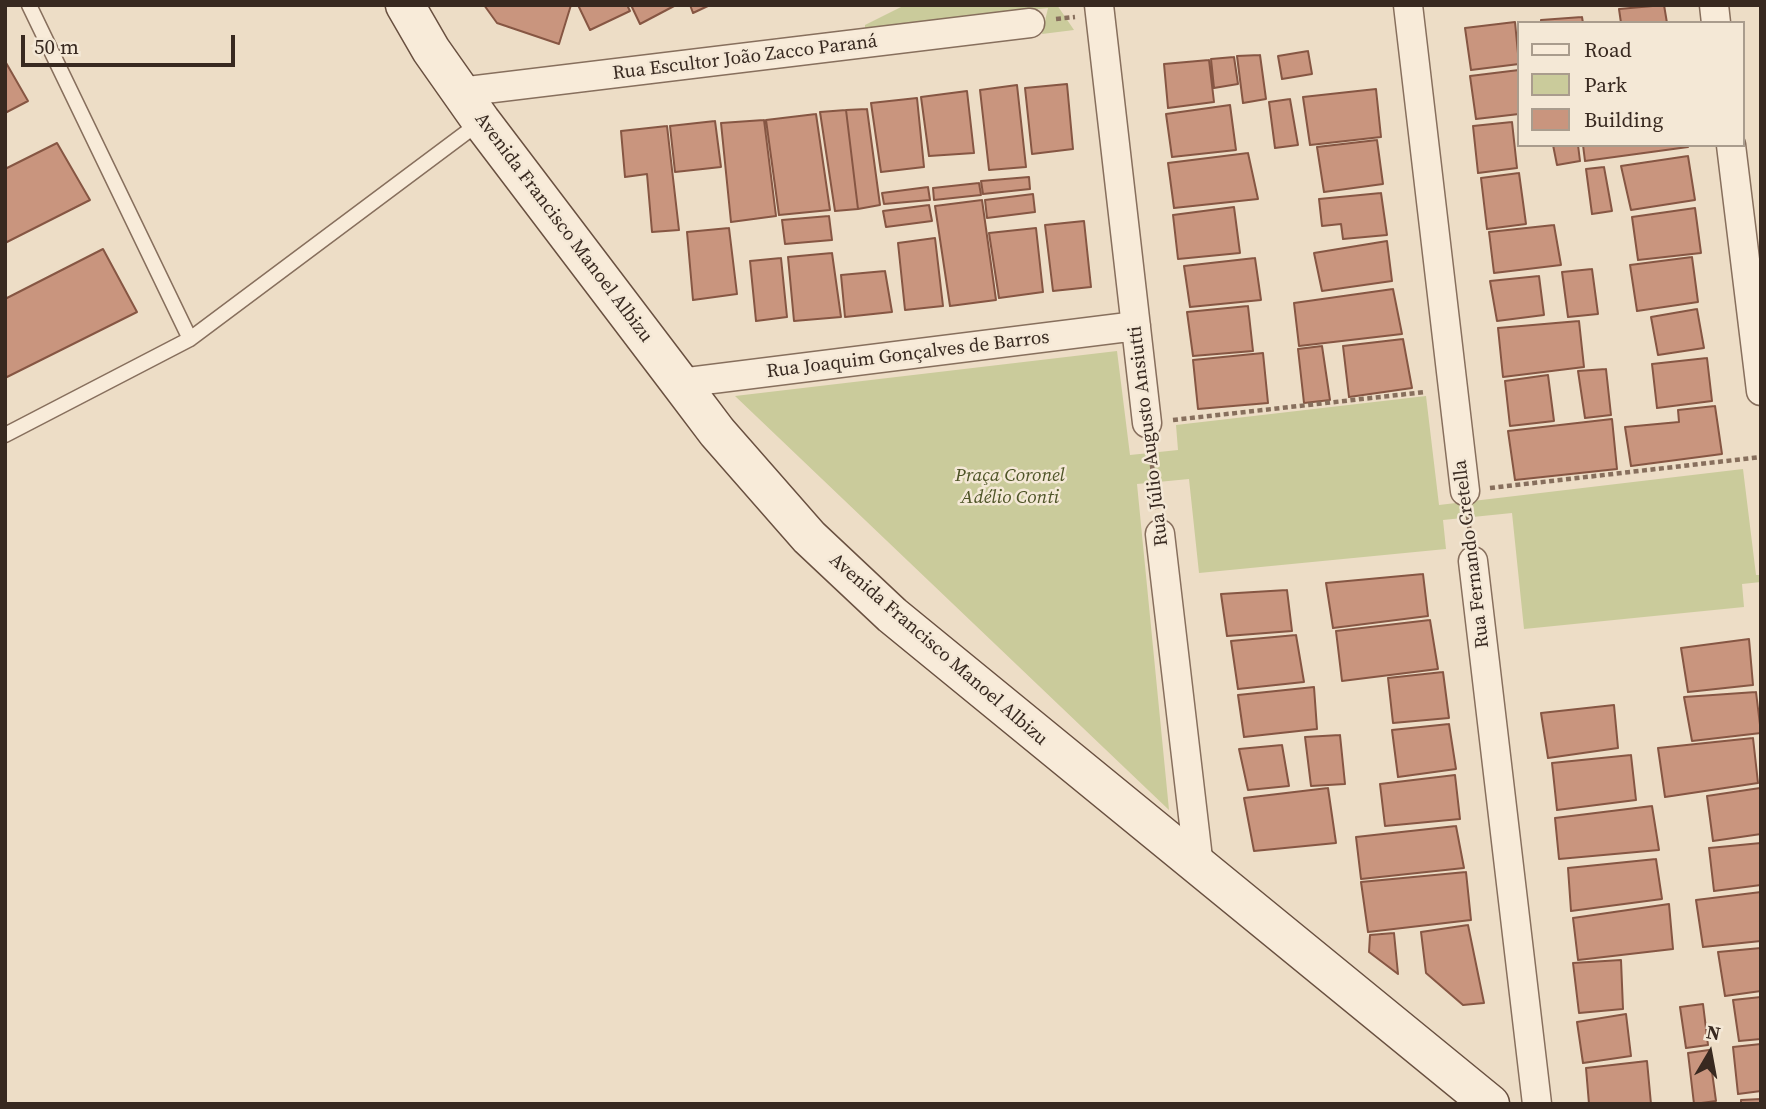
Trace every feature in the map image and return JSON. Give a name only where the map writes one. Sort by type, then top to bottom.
[{"type":"street","name":"Avenida Francisco Manoel Albizu","points":[[405,5],[431,50],[471,107],[680,383],[763,486],[851,579],[1490,1104]]},
{"type":"street","name":"Rua Fernando Cretella","points":[[1408,5],[1465,491]]},
{"type":"street","name":"Rua Júlio Augusto Ansiutti","points":[[1100,9],[1147,423]]},
{"type":"street","name":"Rua Escultor João Zacco Paraná","points":[[471,107],[1030,23]]},
{"type":"street","points":[[1731,147],[1761,391]]},
{"type":"street","name":"Rua Joaquim Gonçalves de Barros","points":[[680,383],[1136,326]]},
{"type":"street","name":"Rua Júlio Augusto Ansiutti","points":[[1160,534],[1199,867]]},
{"type":"street","name":"Rua Fernando Cretella","points":[[1473,561],[1537,1104]]},
{"type":"lane","points":[[29,5],[190,339]]},
{"type":"lane","points":[[5,435],[190,339],[471,107]]},
{"type":"path","points":[[1030,23],[1100,9]]},
{"type":"path","points":[[1147,423],[1453,389]]},
{"type":"path","name":"Rua Júlio Augusto Ansiutti","points":[[1147,423],[1160,534]]},
{"type":"path","points":[[1465,491],[1761,457]]},
{"type":"path","name":"Rua Fernando Cretella","points":[[1465,491],[1473,561]]},
{"type":"green space","points":[[905,5],[1057,5],[1074,30],[1042,34],[1048,8],[865,30],[865,25]]},
{"type":"green space","name":"Praça Coronel Adélio Conti","points":[[1117,351],[1130,455],[1178,450],[1176,425],[1426,396],[1439,505],[1743,469],[1756,575],[1761,575],[1761,582],[1742,584],[1744,607],[1524,629],[1512,513],[1443,520],[1446,549],[1199,573],[1189,479],[1137,484],[1169,810],[735,396]]},
{"type":"building","points":[[484,5],[571,5],[559,44],[497,23]]},
{"type":"building","points":[[578,5],[627,5],[630,11],[590,30]]},
{"type":"building","points":[[631,5],[676,5],[640,24]]},
{"type":"building","points":[[690,5],[710,5],[693,13]]},
{"type":"building","points":[[1664,5],[1667,21],[1621,21],[1619,9]]},
{"type":"building","points":[[1582,17],[1583,21],[1541,21]]},
{"type":"building","points":[[1515,22],[1518,64],[1471,70],[1465,28]]},
{"type":"building","points":[[1308,51],[1312,74],[1282,79],[1278,56]]},
{"type":"building","points":[[1260,55],[1266,99],[1243,103],[1237,56]]},
{"type":"building","points":[[1234,57],[1238,84],[1214,88],[1211,59]]},
{"type":"building","points":[[1209,60],[1214,102],[1168,108],[1164,64]]},
{"type":"building","points":[[5,61],[28,101],[5,113]]},
{"type":"building","points":[[1518,70],[1518,114],[1476,119],[1470,76]]},
{"type":"building","points":[[1067,84],[1073,149],[1032,154],[1025,88]]},
{"type":"building","points":[[1017,85],[1026,167],[989,170],[980,90]]},
{"type":"building","points":[[1376,89],[1381,137],[1310,145],[1303,97]]},
{"type":"building","points":[[967,91],[974,153],[929,156],[921,97]]},
{"type":"building","points":[[917,98],[924,167],[881,172],[871,103]]},
{"type":"building","points":[[1290,99],[1298,145],[1275,148],[1269,102]]},
{"type":"building","points":[[1230,105],[1236,150],[1172,157],[1166,114]]},
{"type":"building","points":[[867,109],[880,205],[858,209],[846,110]]},
{"type":"building","points":[[846,110],[858,209],[835,211],[820,112]]},
{"type":"building","points":[[816,114],[830,210],[779,215],[766,120]]},
{"type":"building","points":[[764,120],[776,216],[731,222],[721,123]]},
{"type":"building","points":[[715,121],[721,167],[675,172],[670,126]]},
{"type":"building","points":[[1512,122],[1517,168],[1478,173],[1473,126]]},
{"type":"building","points":[[667,126],[679,230],[652,232],[647,174],[625,177],[621,131]]},
{"type":"building","points":[[1377,140],[1383,184],[1324,192],[1317,147]]},
{"type":"building","points":[[57,143],[90,200],[5,243],[5,169]]},
{"type":"building","points":[[1553,147],[1578,147],[1580,161],[1557,165]]},
{"type":"building","points":[[1583,147],[1688,147],[1585,161]]},
{"type":"building","points":[[1248,153],[1258,199],[1174,208],[1168,163]]},
{"type":"building","points":[[1688,156],[1695,200],[1631,210],[1621,166]]},
{"type":"building","points":[[1604,167],[1612,211],[1592,214],[1586,169]]},
{"type":"building","points":[[1519,173],[1526,224],[1487,229],[1481,178]]},
{"type":"building","points":[[1029,177],[1030,189],[983,194],[981,181]]},
{"type":"building","points":[[979,183],[981,195],[934,200],[933,188]]},
{"type":"building","points":[[928,187],[930,200],[884,204],[882,193]]},
{"type":"building","points":[[1381,193],[1387,235],[1343,239],[1341,224],[1322,226],[1319,199]]},
{"type":"building","points":[[1033,194],[1035,212],[987,218],[985,200]]},
{"type":"building","points":[[982,200],[996,300],[950,306],[935,206]]},
{"type":"building","points":[[929,205],[932,221],[886,227],[883,211]]},
{"type":"building","points":[[1234,207],[1240,253],[1178,259],[1173,215]]},
{"type":"building","points":[[1695,208],[1701,253],[1638,260],[1632,217]]},
{"type":"building","points":[[829,216],[832,240],[785,244],[782,220]]},
{"type":"building","points":[[1084,221],[1091,287],[1053,291],[1045,225]]},
{"type":"building","points":[[1554,225],[1561,265],[1494,273],[1489,232]]},
{"type":"building","points":[[729,228],[737,294],[693,300],[687,232]]},
{"type":"building","points":[[1036,228],[1043,292],[999,298],[989,233]]},
{"type":"building","points":[[935,238],[943,306],[905,310],[898,243]]},
{"type":"building","points":[[1387,241],[1392,281],[1322,291],[1314,253]]},
{"type":"building","points":[[103,249],[137,312],[5,378],[5,299]]},
{"type":"building","points":[[832,253],[841,317],[794,321],[788,257]]},
{"type":"building","points":[[1692,257],[1698,302],[1637,311],[1630,265]]},
{"type":"building","points":[[781,258],[787,317],[756,321],[750,261]]},
{"type":"building","points":[[1255,258],[1261,300],[1190,307],[1184,266]]},
{"type":"building","points":[[1592,269],[1598,314],[1568,317],[1562,272]]},
{"type":"building","points":[[885,271],[892,312],[845,317],[841,275]]},
{"type":"building","points":[[1539,276],[1544,315],[1497,321],[1490,281]]},
{"type":"building","points":[[1393,289],[1402,334],[1299,346],[1294,303]]},
{"type":"building","points":[[1248,306],[1253,351],[1193,356],[1187,312]]},
{"type":"building","points":[[1697,309],[1704,348],[1658,355],[1651,317]]},
{"type":"building","points":[[1579,321],[1584,367],[1503,377],[1498,328]]},
{"type":"building","points":[[1403,339],[1412,388],[1349,397],[1343,346]]},
{"type":"building","points":[[1322,346],[1330,400],[1304,403],[1298,349]]},
{"type":"building","points":[[1263,353],[1268,403],[1198,409],[1193,360]]},
{"type":"building","points":[[1707,358],[1712,401],[1657,408],[1652,364]]},
{"type":"building","points":[[1606,369],[1611,415],[1585,418],[1578,371]]},
{"type":"building","points":[[1548,375],[1554,421],[1510,426],[1505,381]]},
{"type":"building","points":[[1715,406],[1722,454],[1631,466],[1625,427],[1679,422],[1678,410]]},
{"type":"building","points":[[1612,419],[1617,469],[1515,480],[1508,431]]},
{"type":"building","points":[[1423,574],[1428,616],[1333,628],[1326,583]]},
{"type":"building","points":[[1287,590],[1292,631],[1227,636],[1221,594]]},
{"type":"building","points":[[1430,620],[1438,669],[1342,681],[1336,631]]},
{"type":"building","points":[[1296,635],[1304,682],[1238,689],[1231,641]]},
{"type":"building","points":[[1749,639],[1753,685],[1688,692],[1681,648]]},
{"type":"building","points":[[1443,672],[1449,718],[1393,723],[1388,678]]},
{"type":"building","points":[[1314,687],[1317,729],[1244,737],[1238,695]]},
{"type":"building","points":[[1756,692],[1761,733],[1692,741],[1684,697]]},
{"type":"building","points":[[1614,705],[1618,748],[1548,758],[1541,713]]},
{"type":"building","points":[[1449,724],[1456,769],[1398,777],[1392,730]]},
{"type":"building","points":[[1340,735],[1345,784],[1311,786],[1305,737]]},
{"type":"building","points":[[1753,738],[1758,783],[1665,797],[1658,748]]},
{"type":"building","points":[[1282,745],[1289,786],[1248,790],[1239,749]]},
{"type":"building","points":[[1631,755],[1636,800],[1557,810],[1552,763]]},
{"type":"building","points":[[1455,775],[1460,819],[1385,826],[1380,784]]},
{"type":"building","points":[[1328,788],[1336,843],[1254,851],[1244,798]]},
{"type":"building","points":[[1760,788],[1761,834],[1713,841],[1707,796]]},
{"type":"building","points":[[1652,806],[1659,850],[1559,859],[1555,818]]},
{"type":"building","points":[[1456,826],[1464,868],[1361,879],[1356,837]]},
{"type":"building","points":[[1761,843],[1761,885],[1714,891],[1709,848]]},
{"type":"building","points":[[1656,859],[1662,899],[1571,911],[1568,868]]},
{"type":"building","points":[[1466,872],[1471,920],[1368,932],[1361,882]]},
{"type":"building","points":[[1761,892],[1761,941],[1703,947],[1696,900]]},
{"type":"building","points":[[1669,904],[1673,949],[1578,960],[1573,918]]},
{"type":"building","points":[[1468,925],[1484,1003],[1463,1005],[1426,973],[1421,932]]},
{"type":"building","points":[[1394,933],[1398,974],[1369,952],[1370,935]]},
{"type":"building","points":[[1761,948],[1761,991],[1725,996],[1718,952]]},
{"type":"building","points":[[1621,960],[1623,1009],[1579,1013],[1573,963]]},
{"type":"building","points":[[1761,997],[1761,1039],[1739,1041],[1733,1000]]},
{"type":"building","points":[[1703,1004],[1708,1045],[1686,1048],[1680,1007]]},
{"type":"building","points":[[1626,1014],[1631,1056],[1583,1063],[1577,1022]]},
{"type":"building","points":[[1761,1044],[1761,1091],[1738,1094],[1733,1047]]},
{"type":"building","points":[[1709,1050],[1716,1101],[1694,1104],[1688,1053]]},
{"type":"building","points":[[1647,1061],[1651,1104],[1589,1104],[1586,1068]]},
{"type":"building","points":[[1761,1099],[1761,1104],[1741,1104],[1741,1100]]}]
